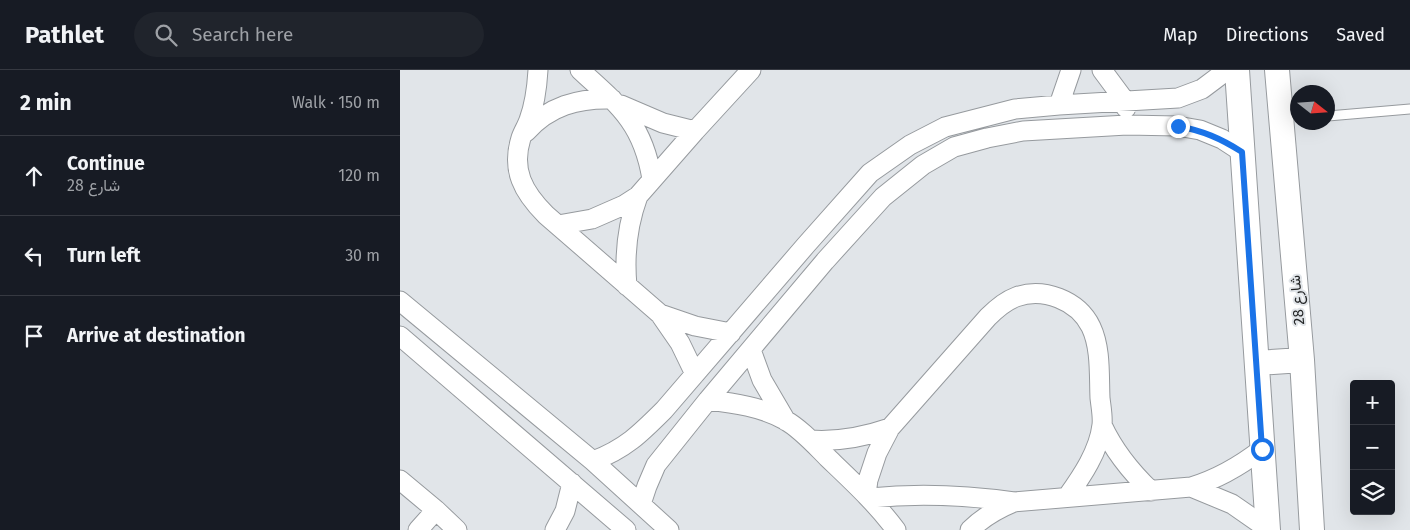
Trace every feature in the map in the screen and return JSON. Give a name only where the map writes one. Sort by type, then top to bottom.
[{"type":"street","points":[[538,70],[534,102],[521,137],[518,154],[518,171],[524,188],[533,202],[660,314],[680,342],[695,374]]},
{"type":"street","points":[[580,70],[615,101],[638,131],[647,154],[652,180]]},
{"type":"street","points":[[558,225],[592,218],[624,205],[638,196],[751,70]]},
{"type":"street","points":[[1059,105],[1071,70]]},
{"type":"street","points":[[1102,70],[1125,101],[1127,125]]},
{"type":"street","points":[[593,461],[612,454],[645,430],[870,173],[910,145],[945,127],[1015,109],[1178,98],[1202,90],[1225,70]]},
{"type":"street","points":[[1237,70],[1268,529]]},
{"type":"street","name":"شارع 28","points":[[1277,70],[1285,120],[1312,530]]},
{"type":"street","points":[[521,137],[546,114],[578,100],[595,98],[615,101],[655,120],[695,131]]},
{"type":"street","points":[[641,504],[646,486],[667,450],[708,400],[825,261],[883,197],[923,165],[954,147],[987,138],[1023,131],[1127,125],[1178,126],[1200,130],[1222,139],[1242,152]]},
{"type":"street","points":[[628,286],[626,249],[632,213],[638,196]]},
{"type":"street","points":[[806,245],[825,261]]},
{"type":"street","points":[[868,496],[868,480],[877,453],[890,428],[1000,305],[1016,297],[1032,294],[1049,295],[1066,301],[1079,311],[1090,325],[1096,340],[1102,425],[1092,456],[1067,497]]},
{"type":"street","points":[[400,301],[593,461],[669,530]]},
{"type":"street","points":[[660,314],[694,326],[731,333]]},
{"type":"street","points":[[400,336],[623,527]]},
{"type":"street","points":[[751,350],[762,380],[786,421]]},
{"type":"street","points":[[1257,363],[1302,360]]},
{"type":"street","points":[[708,400],[756,409],[786,421],[810,440],[868,496],[896,530]]},
{"type":"street","points":[[1102,425],[1128,468],[1151,490]]},
{"type":"street","points":[[810,440],[826,441],[850,438],[890,428]]},
{"type":"street","points":[[645,430],[667,450]]},
{"type":"street","points":[[868,496],[937,494],[1014,502],[1191,488],[1229,472],[1262,449]]},
{"type":"street","points":[[400,480],[457,530]]},
{"type":"street","points":[[556,530],[565,511],[572,483]]},
{"type":"street","points":[[1191,488],[1232,504],[1268,529]]},
{"type":"street","points":[[970,530],[995,510],[1014,502]]},
{"type":"street","points":[[418,530],[436,510]]},
{"type":"street","points":[[601,530],[623,527]]},
{"type":"lane","points":[[1335,115],[1410,109]]},
{"type":"route","points":[[1178,126],[1200,130],[1222,139],[1242,152],[1262,449]]}]
